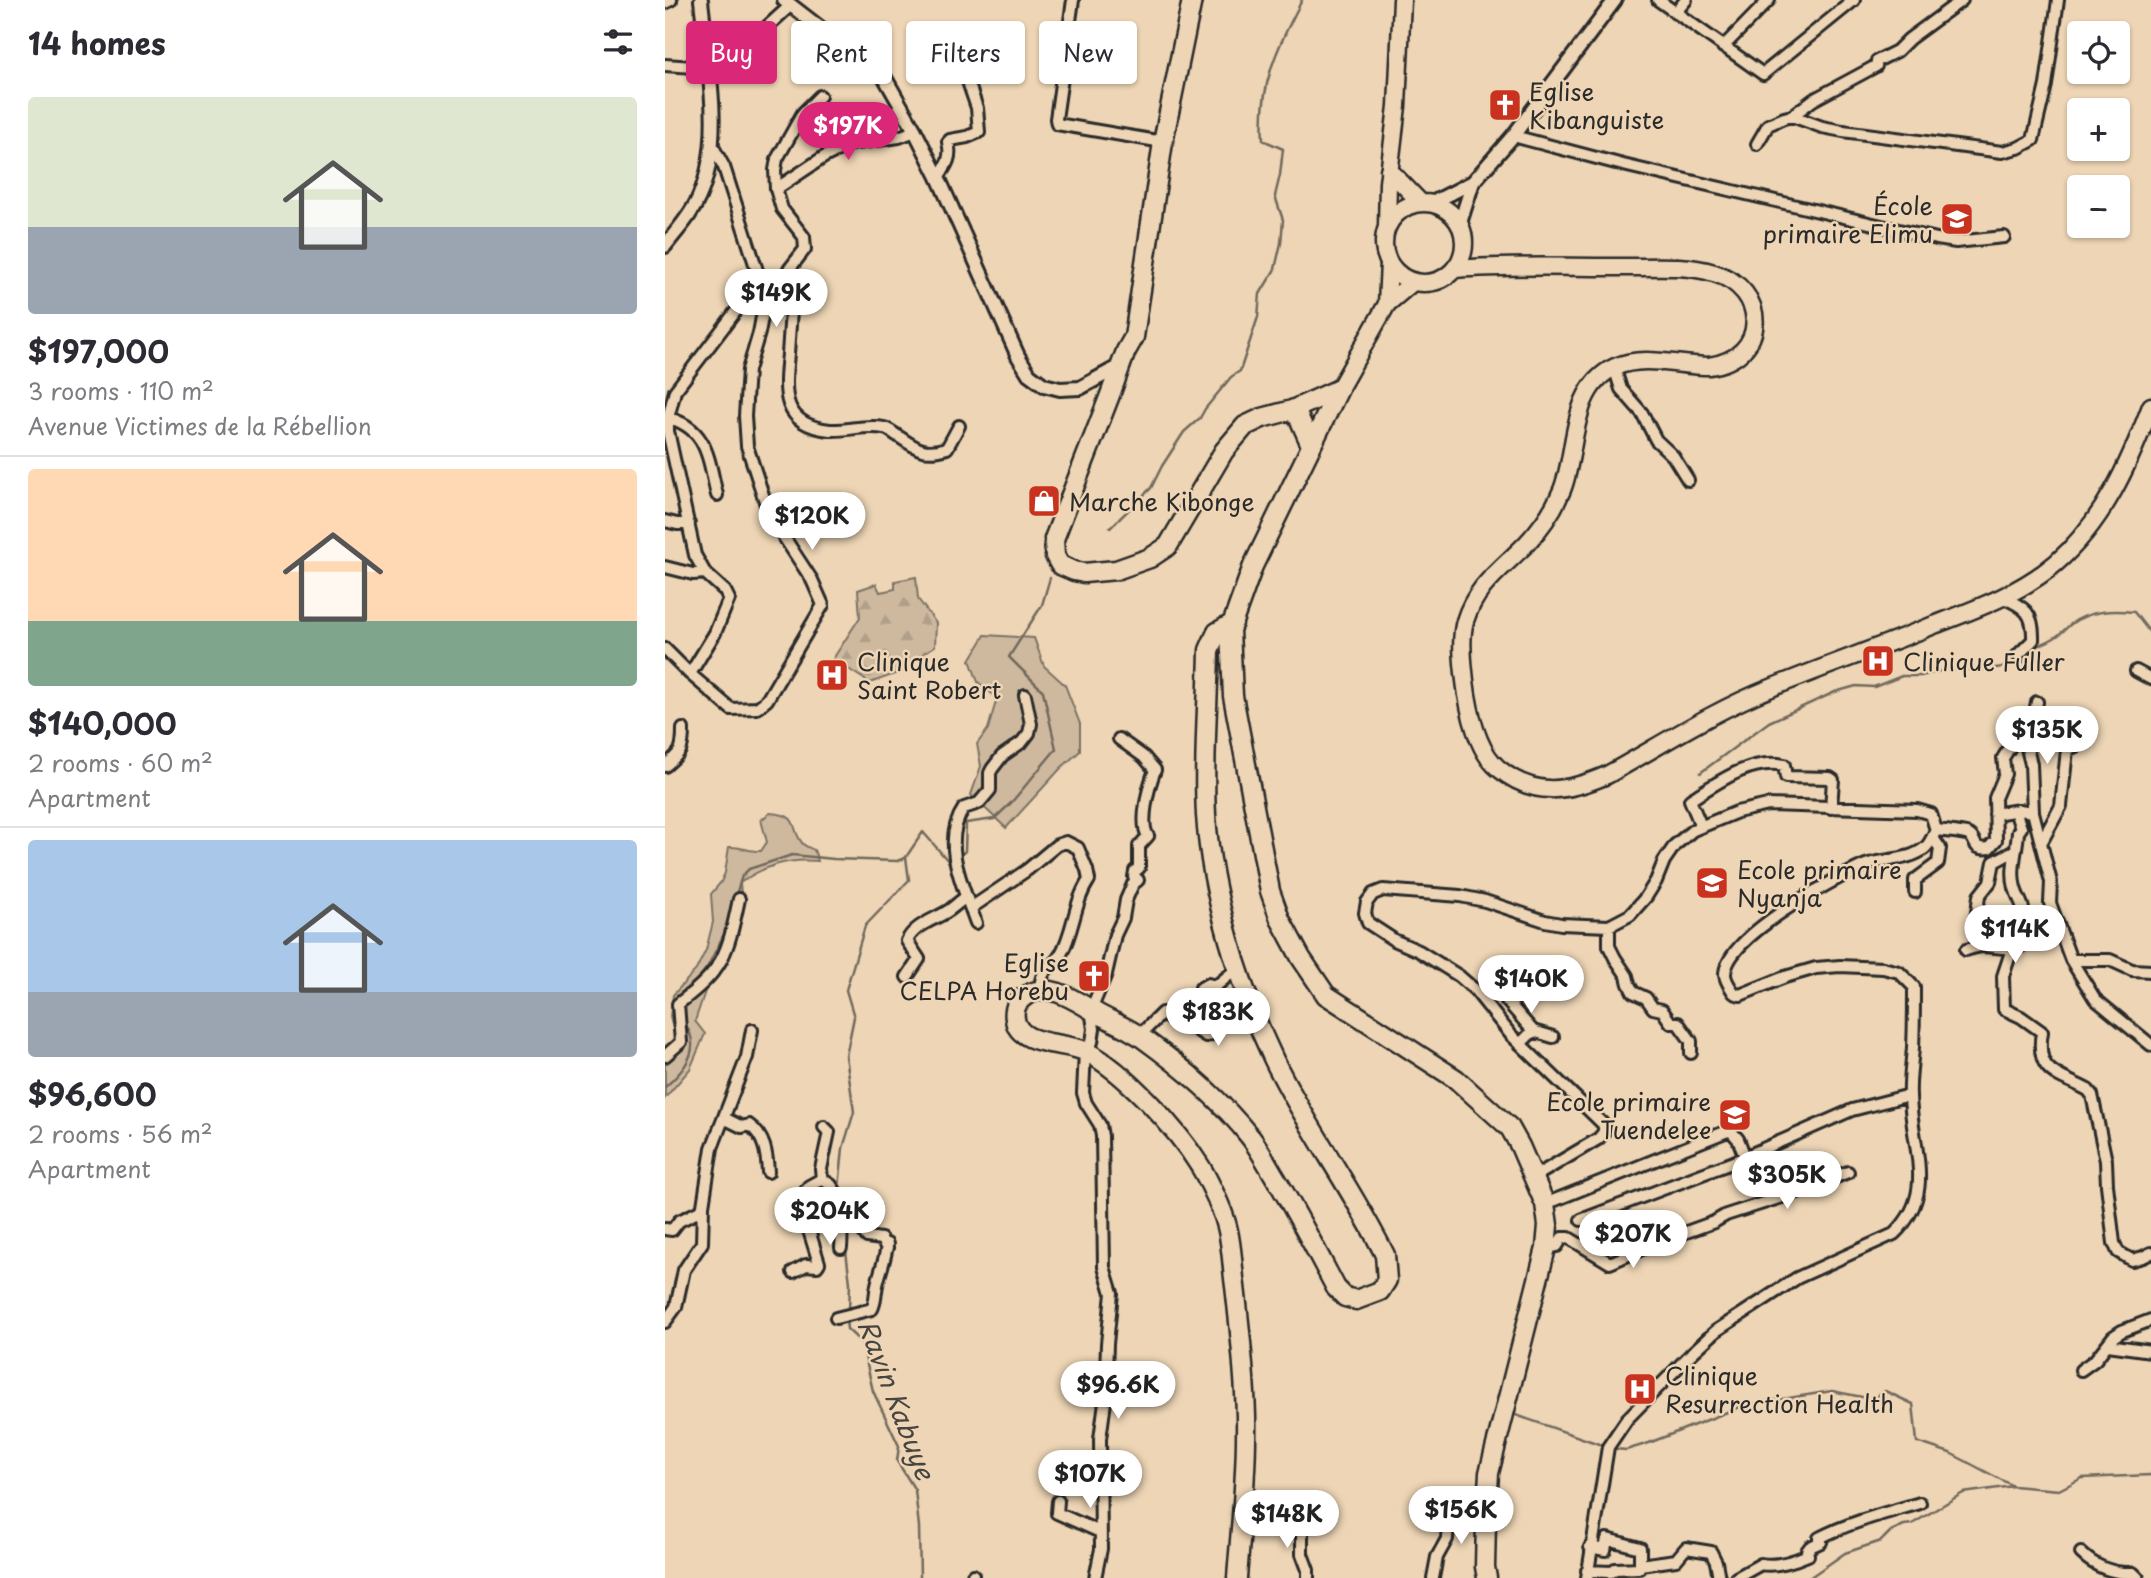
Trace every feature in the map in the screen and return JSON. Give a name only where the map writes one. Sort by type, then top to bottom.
[{"type":"highway","points":[[1192,0],[1163,142],[1134,337],[1120,366],[1054,539],[1055,556],[1060,565],[1084,573],[1116,570],[1150,558],[1168,546],[1235,435],[1245,426],[1292,410],[1339,388]]},
{"type":"highway","points":[[1339,388],[1253,566],[1230,630],[1233,696],[1270,891],[1280,919],[1301,958],[1326,995],[1455,1079],[1510,1128],[1545,1204],[1548,1225],[1546,1248],[1489,1473],[1485,1567],[1487,1578]]},
{"type":"highway","points":[[1292,410],[1299,418],[1311,445]]},
{"type":"highway","points":[[1233,623],[1217,632],[1209,650],[1206,803],[1217,891],[1261,1031],[1306,1121],[1385,1255],[1387,1280],[1380,1291],[1356,1300],[1345,1297],[1336,1287],[1299,1217],[1253,1140],[1197,1083],[1139,1036],[1060,993],[1032,992],[1023,997],[1016,1006],[1014,1017],[1018,1030],[1026,1037],[1073,1046],[1100,1059],[1165,1119],[1200,1166],[1227,1223],[1238,1313],[1246,1417],[1237,1578]]},
{"type":"main road","points":[[1387,304],[1389,262],[1384,244],[1397,106],[1402,0]]},
{"type":"main road","points":[[1389,170],[1426,203]]},
{"type":"main road","points":[[1387,226],[1401,210],[1426,203],[1444,207],[1454,214],[1460,223],[1465,245],[1456,269],[1442,279],[1432,282],[1413,282],[1402,276],[1389,262]]},
{"type":"main road","points":[[1465,245],[1496,265]]},
{"type":"main road","points":[[1456,269],[1496,265],[1690,268],[1727,277],[1737,284],[1752,302],[1755,319],[1748,345],[1731,360],[1709,366],[1637,361],[1614,367],[1600,377],[1583,402],[1569,468],[1562,491],[1551,511],[1527,542],[1494,573],[1479,592],[1464,623],[1465,678],[1476,729],[1496,766],[1516,780],[1536,787],[1561,790],[1589,783],[1742,701],[2002,597],[2024,584],[2056,563],[2090,526],[2118,484],[2133,454],[2151,406]]},
{"type":"main road","points":[[1339,388],[1387,304],[1413,282]]},
{"type":"street","points":[[665,3],[671,0]]},
{"type":"street","points":[[701,0],[703,21]]},
{"type":"street","points":[[1073,0],[1057,124],[1163,142]]},
{"type":"street","points":[[1460,223],[1473,182],[1513,136],[1615,0]]},
{"type":"street","points":[[1658,0],[1763,74],[1854,0]]},
{"type":"street","points":[[1675,13],[1686,0]]},
{"type":"street","points":[[1723,47],[1769,0]]},
{"type":"street","points":[[1792,117],[1813,100],[1897,51],[1962,0]]},
{"type":"street","points":[[1757,144],[1768,125],[1792,117],[1843,131],[2001,152],[2018,148],[2033,140],[2046,85],[2058,0]]},
{"type":"street","points":[[771,21],[787,3],[885,78],[938,177],[1029,374],[1044,385],[1060,389],[1080,388],[1120,366]]},
{"type":"street","points":[[665,65],[686,64]]},
{"type":"street","points":[[665,246],[690,214],[704,184],[712,145],[708,84]]},
{"type":"street","points":[[938,177],[947,166],[950,155],[948,142],[979,132],[977,108],[969,84]]},
{"type":"street","points":[[690,674],[715,633],[729,600],[725,591],[705,573],[695,555],[689,524],[670,466],[666,418],[674,391],[749,294],[761,283],[776,282],[801,256],[804,237],[782,209],[776,189],[775,170],[777,159],[803,113],[820,96]]},
{"type":"street","points":[[776,189],[824,157],[850,144],[899,137],[915,131]]},
{"type":"street","points":[[1513,136],[1623,165],[1937,239],[1955,242],[2004,237]]},
{"type":"street","points":[[665,649],[731,709],[757,708],[767,700],[823,605],[806,570],[780,531],[774,529],[747,446],[745,398],[748,370],[763,312],[761,283],[724,167],[712,145]]},
{"type":"street","points":[[1426,203],[1473,182]]},
{"type":"street","points":[[776,282],[789,301],[791,310],[785,375],[786,398],[801,423],[834,430],[887,428],[916,449],[926,452],[947,448],[959,426]]},
{"type":"street","points":[[1614,367],[1621,388],[1642,413],[1655,440],[1673,456],[1688,480]]},
{"type":"street","points":[[666,418],[686,424],[696,431],[707,454],[717,495]]},
{"type":"street","points":[[665,521],[689,524]]},
{"type":"street","points":[[665,567],[693,574],[705,573]]},
{"type":"street","points":[[2002,597],[2023,608],[2032,621],[2033,640],[2018,655]]},
{"type":"street","points":[[2136,671],[2151,678]]},
{"type":"street","points":[[977,923],[966,897],[953,840],[964,808],[979,803],[990,790],[992,769],[1029,733],[1031,724],[1025,695]]},
{"type":"street","points":[[1934,834],[1967,834],[1981,850],[1989,848],[1996,839],[1995,798],[2005,774],[2003,758],[2022,729],[2034,717],[2036,702]]},
{"type":"street","points":[[665,766],[680,754],[683,729]]},
{"type":"street","points":[[2022,729],[2031,764],[2033,812],[2051,882],[2050,903],[2071,960],[2095,999],[2151,1045]]},
{"type":"street","points":[[1095,1578],[1101,1549],[1100,1439],[1112,1293],[1104,1267],[1102,1136],[1100,1125],[1083,1093],[1085,1051],[1092,1042],[1094,1029],[1091,1010],[1106,974],[1126,900],[1133,884],[1138,880],[1134,877],[1139,868],[1139,846],[1148,836],[1144,823],[1146,797],[1155,770],[1144,757],[1119,739]]},
{"type":"street","points":[[2041,843],[2061,806],[2067,750],[2082,743]]},
{"type":"street","points":[[1701,826],[1690,800],[1741,771],[1771,764],[1784,765],[1786,777],[1833,780],[1831,808]]},
{"type":"street","points":[[1534,1177],[1598,1139],[1605,1128],[1597,1117],[1520,1044],[1475,990],[1459,976],[1368,923],[1365,913],[1367,902],[1373,894],[1384,890],[1459,896],[1485,901],[1545,921],[1609,926],[1630,915],[1646,897],[1675,845],[1693,830],[1751,808],[1768,805],[1917,810],[1931,814],[1935,823],[1934,834],[1926,848],[1914,854],[1865,865],[1774,916],[1743,943],[1725,973],[1734,993],[1739,995],[1785,976],[1816,968],[1883,968],[1899,972],[1913,988],[1910,1095],[1919,1155],[1920,1185],[1916,1202],[1904,1225],[1894,1234],[1797,1278],[1716,1331],[1627,1419],[1608,1447],[1587,1575],[1676,1560],[1686,1548],[1711,1552],[1719,1578]]},
{"type":"street","points":[[2015,811],[2021,828],[2018,832],[2013,874],[2015,890],[2024,906],[2024,919]]},
{"type":"street","points":[[1995,814],[2033,812]]},
{"type":"street","points":[[1915,892],[1915,880],[1938,863],[1940,848],[1934,834]]},
{"type":"street","points":[[971,908],[1027,870],[1057,845],[1066,842],[1078,848],[1089,880],[1060,955],[1041,977],[1040,991]]},
{"type":"street","points":[[2016,850],[1994,862],[1990,882],[1979,897],[1976,920],[1987,933],[2017,948]]},
{"type":"street","points":[[907,977],[919,959],[907,941],[908,938],[966,897]]},
{"type":"street","points":[[665,1056],[681,1042],[678,1004],[702,985],[721,963],[729,946],[739,899]]},
{"type":"street","points":[[1609,926],[1609,946],[1633,992],[1646,998],[1653,1008],[1662,1010],[1671,1023],[1678,1023],[1691,1041],[1691,1053]]},
{"type":"street","points":[[2030,936],[2029,940],[2017,948],[2003,976],[2004,1009],[2042,1032],[2042,1062],[2052,1073],[2088,1090],[2092,1096],[2106,1161],[2114,1243],[2118,1252],[2132,1260],[2151,1253]]},
{"type":"street","points":[[1966,950],[1981,945],[2017,948]]},
{"type":"street","points":[[2071,960],[2110,960],[2133,970],[2151,971]]},
{"type":"street","points":[[1139,1036],[1162,1013],[1171,1020],[1180,1016],[1206,1036],[1211,1034],[1213,1027],[1205,1010],[1206,1003],[1201,988],[1208,984],[1216,986],[1233,972],[1240,971]]},
{"type":"street","points":[[1507,1001],[1533,1031],[1553,1037]]},
{"type":"street","points":[[665,1322],[676,1307],[684,1270],[702,1242],[702,1210],[712,1148],[747,1057],[752,1030]]},
{"type":"street","points":[[1520,1044],[1533,1031]]},
{"type":"street","points":[[1581,1220],[1745,1157],[1864,1106],[1910,1095]]},
{"type":"street","points":[[724,1121],[728,1120],[742,1127],[749,1125],[754,1129],[766,1149],[768,1172]]},
{"type":"street","points":[[822,1179],[821,1169],[829,1132],[824,1127]]},
{"type":"street","points":[[1545,1204],[1730,1130],[1738,1139],[1745,1157]]},
{"type":"street","points":[[1546,1248],[1557,1246],[1562,1238],[1569,1238],[1610,1262],[1726,1215],[1807,1189],[1849,1172]]},
{"type":"street","points":[[793,1272],[806,1265],[819,1264],[807,1224],[803,1195],[809,1186],[822,1179]]},
{"type":"street","points":[[822,1179],[831,1185],[867,1237],[881,1239],[887,1243],[876,1287],[875,1303],[871,1310],[836,1318]]},
{"type":"street","points":[[803,1195],[830,1197],[840,1217],[843,1231],[841,1248]]},
{"type":"street","points":[[665,1229],[672,1230],[679,1221],[702,1210]]},
{"type":"street","points":[[2081,1370],[2095,1360],[2113,1337],[2151,1320]]},
{"type":"street","points":[[2108,1345],[2151,1351]]},
{"type":"street","points":[[1058,1501],[1057,1513],[1100,1532]]},
{"type":"street","points":[[1736,1578],[1761,1564],[1790,1562],[1808,1555],[1810,1547],[1821,1542],[1819,1538],[1866,1518],[1920,1503]]},
{"type":"street","points":[[1433,1578],[1437,1557],[1447,1539],[1448,1522],[1486,1521]]},
{"type":"street","points":[[1302,1525],[1302,1554],[1308,1578]]},
{"type":"street","points":[[1590,1547],[1605,1550],[1607,1539],[1640,1548],[1640,1565]]},
{"type":"street","points":[[2081,1553],[2091,1563],[2122,1574],[2133,1573],[2138,1578]]},
{"type":"green space","points":[[916,577],[918,599],[936,623],[935,646],[909,663],[909,669],[870,683],[833,659],[860,617],[858,590],[876,584],[880,592],[895,589],[895,581]]},
{"type":"green space","points":[[985,635],[1034,638],[1044,666],[1065,685],[1080,724],[1080,751],[1006,828],[971,795],[981,766],[977,744],[988,729],[997,698],[978,682],[970,660]]},
{"type":"green space","points":[[770,813],[791,819],[799,838],[804,845],[814,850],[818,861],[777,864],[740,883],[741,914],[717,956],[695,1021],[705,1034],[690,1069],[665,1098],[665,1062],[676,1051],[670,1016],[673,995],[696,970],[706,950],[713,922],[711,894],[725,873],[729,847],[761,851],[767,842],[761,820]]},
{"type":"waterway","points":[[1110,528],[1151,488],[1184,432],[1200,418],[1231,377],[1240,371],[1258,317],[1260,294],[1275,269],[1281,243],[1283,220],[1275,196],[1283,149],[1263,140],[1264,101],[1278,51],[1302,0]]},
{"type":"waterway","name":"Ravin Kabuye","points":[[959,857],[965,851],[966,823],[994,819],[1011,803],[1056,749],[1043,691],[1009,657],[1042,605],[1050,578]]},
{"type":"waterway","points":[[1700,773],[1769,722],[1835,692],[1856,686],[1874,687],[1902,676],[1965,669],[1977,671],[2015,665],[2026,661],[2035,648],[2078,619],[2101,612],[2134,612],[2151,634]]},
{"type":"waterway","name":"Ravin Kabuye","points":[[839,1188],[843,1148],[854,1112],[846,1056],[854,1017],[846,990],[865,926],[909,880],[906,857],[923,832],[949,862],[954,861]]},
{"type":"waterway","points":[[736,895],[742,876],[749,869],[792,855],[897,861],[905,858]]},
{"type":"waterway","points":[[697,981],[708,966],[728,926]]},
{"type":"waterway","points":[[665,1087],[681,1072],[689,1059],[692,1044],[684,1021]]},
{"type":"waterway","name":"Ravin Kabuye","points":[[843,1214],[849,1227],[846,1251],[850,1283],[849,1311]]},
{"type":"waterway","name":"Ravin Kabuye","points":[[846,1320],[847,1329],[862,1343],[873,1391],[899,1446],[897,1461],[915,1490],[920,1578]]},
{"type":"waterway","points":[[1615,1449],[1626,1450],[1649,1443],[1745,1405],[1832,1391],[1872,1399],[1885,1391],[1913,1404],[1917,1442],[1950,1453],[2013,1486]]},
{"type":"waterway","points":[[1513,1414],[1599,1444]]},
{"type":"waterway","points":[[1809,1578],[1845,1553],[1881,1541],[1891,1531],[1912,1524],[1963,1493],[2013,1486],[2059,1490],[2082,1478],[2151,1475]]},
{"type":"place","name":"Eglise Kibanguiste","points":[[1505,105]]},
{"type":"place","name":"École primaire Elimu","points":[[1957,219]]},
{"type":"place","name":"Marche Kibonge","points":[[1044,501]]},
{"type":"place","name":"Clinique Fuller","points":[[1878,661]]},
{"type":"place","name":"Clinique Saint Robert","points":[[832,675]]},
{"type":"place","name":"Ecole primaire Nyanja","points":[[1712,883]]},
{"type":"place","name":"Eglise CELPA Horebu","points":[[1094,976]]},
{"type":"place","name":"Ecole primaire Tuendelee","points":[[1735,1115]]},
{"type":"place","name":"Clinique Resurrection Health","points":[[1640,1389]]}]
